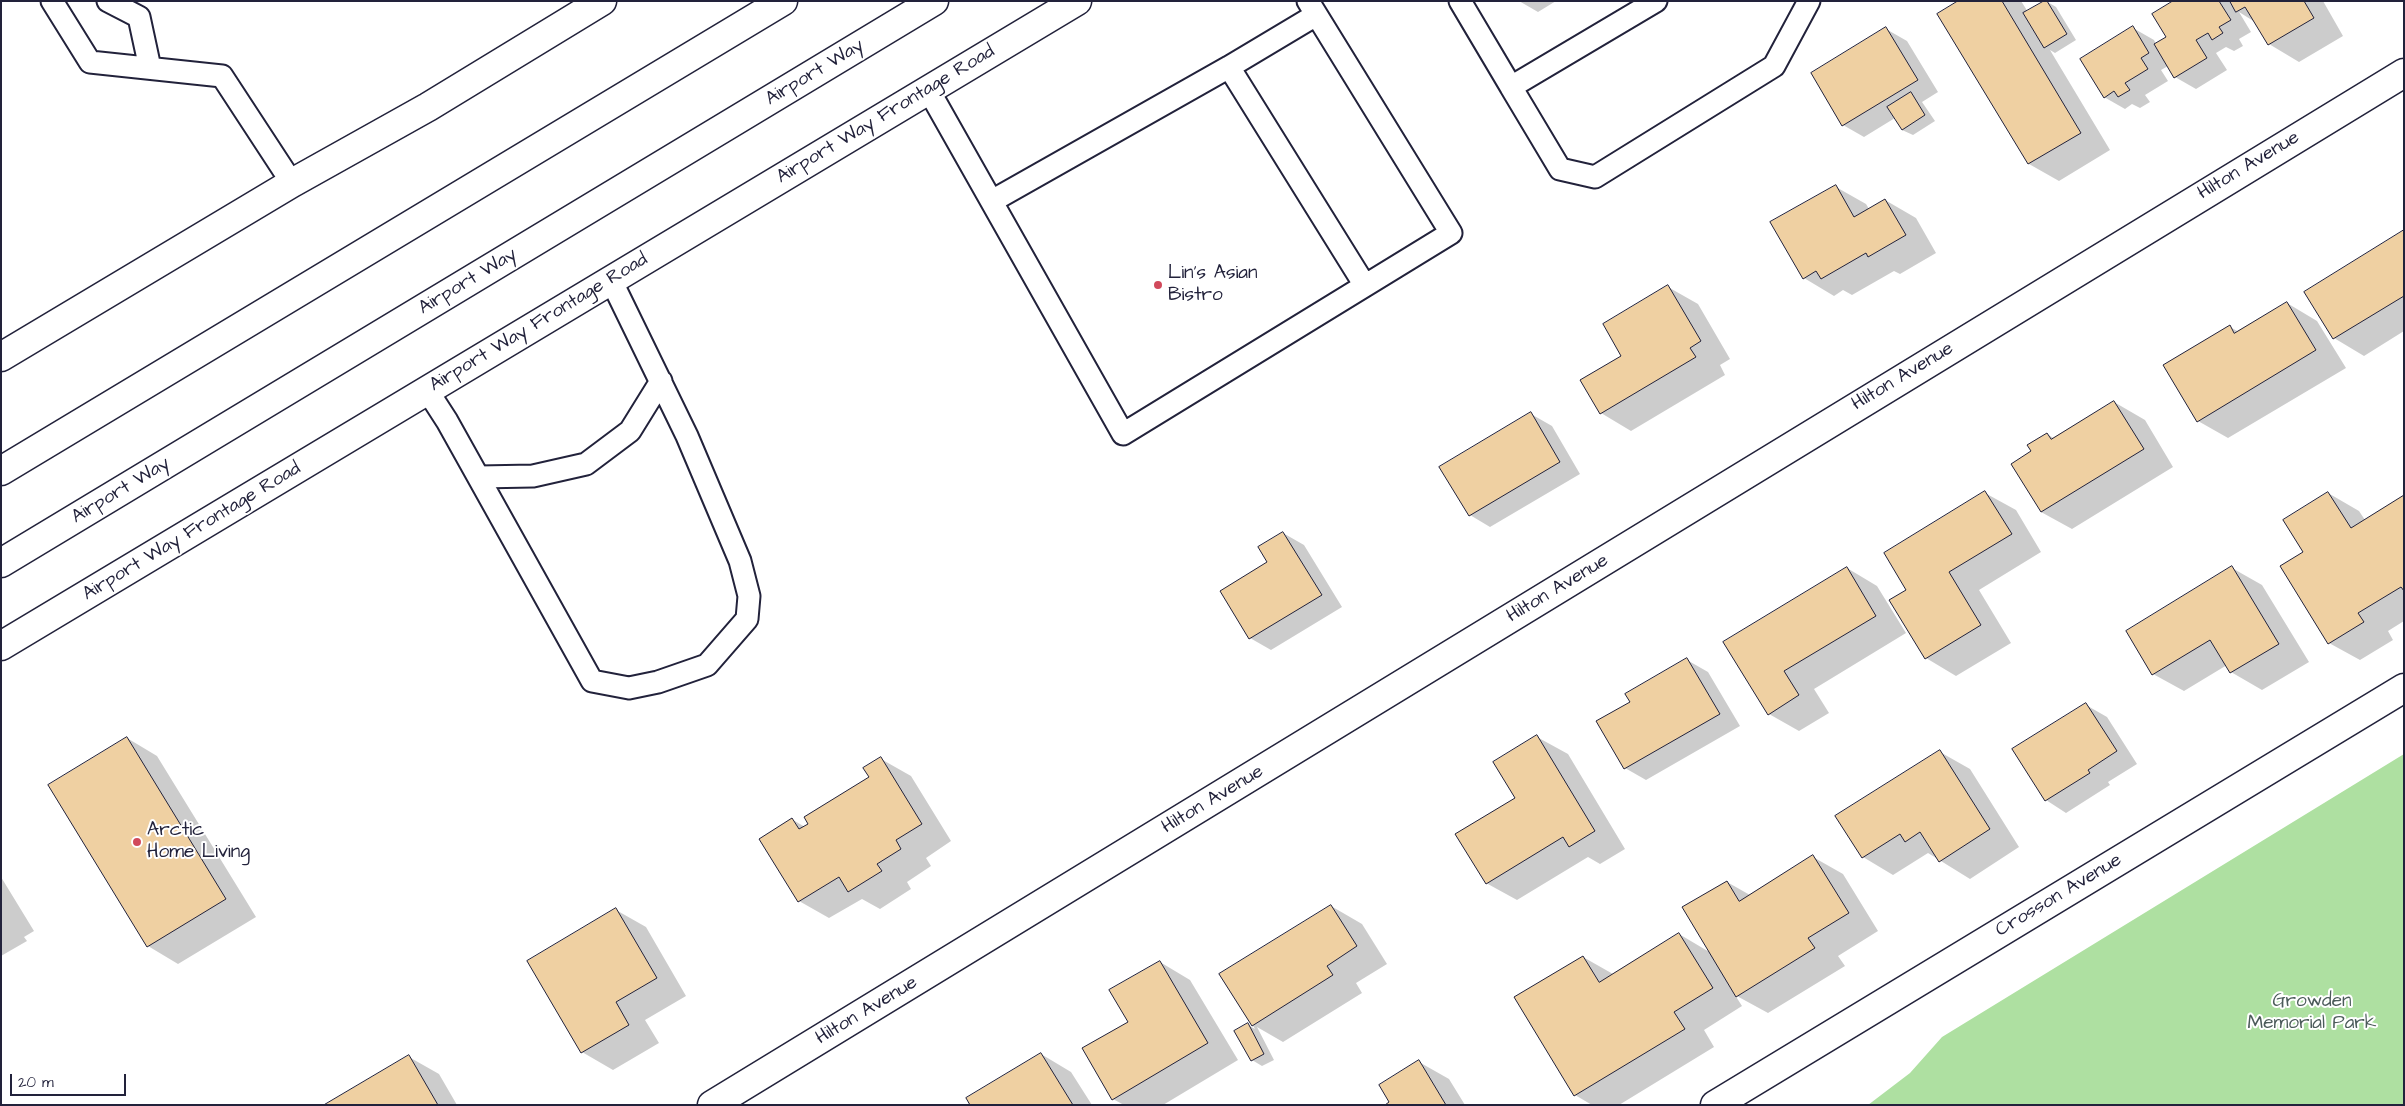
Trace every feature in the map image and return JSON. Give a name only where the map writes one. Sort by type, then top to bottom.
[{"type":"street","points":[[1,357],[292,183],[428,107],[602,1]]},
{"type":"street","points":[[1,471],[783,1]]},
{"type":"street","name":"Airport Way","points":[[1,563],[934,1]]},
{"type":"street","name":"Airport Way Frontage Road","points":[[1,646],[1077,1]]},
{"type":"street","name":"Hilton Avenue","points":[[712,1105],[2404,73]]},
{"type":"street","name":"Crosson Avenue","points":[[1715,1105],[2404,688]]},
{"type":"lane","points":[[52,1],[90,62],[222,76],[292,183]]},
{"type":"lane","points":[[108,1],[139,17],[150,68]]},
{"type":"lane","points":[[1460,1],[1560,169],[1595,177],[1774,66],[1809,1]]},
{"type":"lane","points":[[1511,87],[1656,1]]},
{"type":"lane","points":[[928,89],[1123,434],[1364,284],[1451,233],[1312,8],[1230,67],[992,201]]},
{"type":"lane","points":[[1230,67],[1364,284]]},
{"type":"lane","points":[[427,390],[447,421],[592,681],[629,688],[658,682],[706,665],[747,619],[749,596],[740,561],[687,436],[611,280]]},
{"type":"lane","points":[[478,477],[533,476],[586,464],[630,431],[661,381]]},
{"type":"green space","name":"Growden Memorial Park","points":[[2404,754],[2404,1105],[1868,1105],[1910,1073],[1942,1037]]},
{"type":"building","points":[[1958,1],[2002,1],[2081,133],[2028,164],[1937,14]]},
{"type":"building","points":[[2047,1],[2067,34],[2044,48],[2023,13]]},
{"type":"building","points":[[2173,1],[2219,1],[2231,20],[2219,27],[2223,33],[2212,40],[2208,33],[2196,40],[2207,58],[2174,78],[2154,44],[2166,37],[2152,14]]},
{"type":"building","points":[[2230,1],[2304,1],[2314,18],[2268,45],[2245,7],[2236,12]]},
{"type":"building","points":[[2133,26],[2149,53],[2141,58],[2148,69],[2125,83],[2130,90],[2118,97],[2114,91],[2104,98],[2080,59]]},
{"type":"building","points":[[1886,27],[1918,80],[1842,126],[1811,73]]},
{"type":"building","points":[[1911,92],[1925,115],[1902,130],[1887,107]]},
{"type":"building","points":[[1836,185],[1854,217],[1885,199],[1906,235],[1868,257],[1866,253],[1821,279],[1816,271],[1803,279],[1770,222]]},
{"type":"building","points":[[2404,230],[2404,296],[2333,339],[2304,292]]},
{"type":"building","points":[[1668,285],[1701,341],[1690,348],[1696,357],[1600,414],[1580,380],[1621,356],[1603,324]]},
{"type":"building","points":[[2287,302],[2316,350],[2197,422],[2163,365],[2230,325],[2234,333]]},
{"type":"building","points":[[2114,401],[2144,449],[2041,512],[2011,464],[2031,451],[2027,445],[2047,433],[2051,439]]},
{"type":"building","points":[[1531,412],[1560,462],[1469,516],[1439,467]]},
{"type":"building","points":[[1985,491],[2012,534],[1949,572],[1981,625],[1925,659],[1889,600],[1906,590],[1884,553]]},
{"type":"building","points":[[2328,492],[2351,528],[2404,495],[2404,591],[2401,587],[2358,613],[2364,622],[2328,644],[2280,566],[2303,552],[2283,520]]},
{"type":"building","points":[[1283,532],[1322,595],[1249,639],[1220,591],[1267,562],[1258,547]]},
{"type":"building","points":[[2232,566],[2279,644],[2230,673],[2210,640],[2152,675],[2126,631]]},
{"type":"building","points":[[1847,567],[1876,616],[1784,671],[1799,695],[1768,715],[1723,642]]},
{"type":"building","points":[[1687,658],[1720,714],[1624,769],[1596,721],[1630,702],[1625,694]]},
{"type":"building","points":[[2086,703],[2117,751],[2088,770],[2090,773],[2045,801],[2012,749]]},
{"type":"building","points":[[1537,735],[1595,831],[1569,847],[1563,837],[1486,884],[1455,834],[1515,798],[1493,762]]},
{"type":"building","points":[[127,737],[226,899],[147,947],[48,785]]},
{"type":"building","points":[[1940,750],[1990,829],[1939,862],[1920,832],[1905,842],[1900,834],[1862,858],[1835,816]]},
{"type":"building","points":[[881,757],[922,824],[896,840],[901,849],[877,864],[882,871],[848,892],[839,877],[798,902],[759,839],[792,818],[799,829],[808,824],[804,817],[869,777],[863,768]]},
{"type":"building","points":[[1813,855],[1849,913],[1808,938],[1815,948],[1736,997],[1682,907],[1727,881],[1739,901]]},
{"type":"building","points":[[1331,905],[1357,946],[1327,966],[1333,975],[1252,1026],[1219,974]]},
{"type":"building","points":[[616,908],[657,978],[616,1002],[629,1025],[581,1053],[527,961]]},
{"type":"building","points":[[1679,933],[1713,988],[1674,1012],[1685,1029],[1574,1096],[1514,997],[1583,956],[1599,982]]},
{"type":"building","points":[[1160,961],[1208,1043],[1112,1100],[1082,1048],[1128,1022],[1109,990]]},
{"type":"building","points":[[1248,1023],[1264,1054],[1251,1061],[1234,1031]]},
{"type":"building","points":[[1041,1053],[1073,1105],[970,1105],[966,1098]]},
{"type":"building","points":[[409,1055],[438,1105],[324,1105]]},
{"type":"building","points":[[1419,1060],[1446,1105],[1385,1105],[1389,1102],[1379,1085]]},
{"type":"place","name":"Lin's Asian Bistro","points":[[1158,285]]},
{"type":"place","name":"Arctic Home Living","points":[[137,842]]}]
